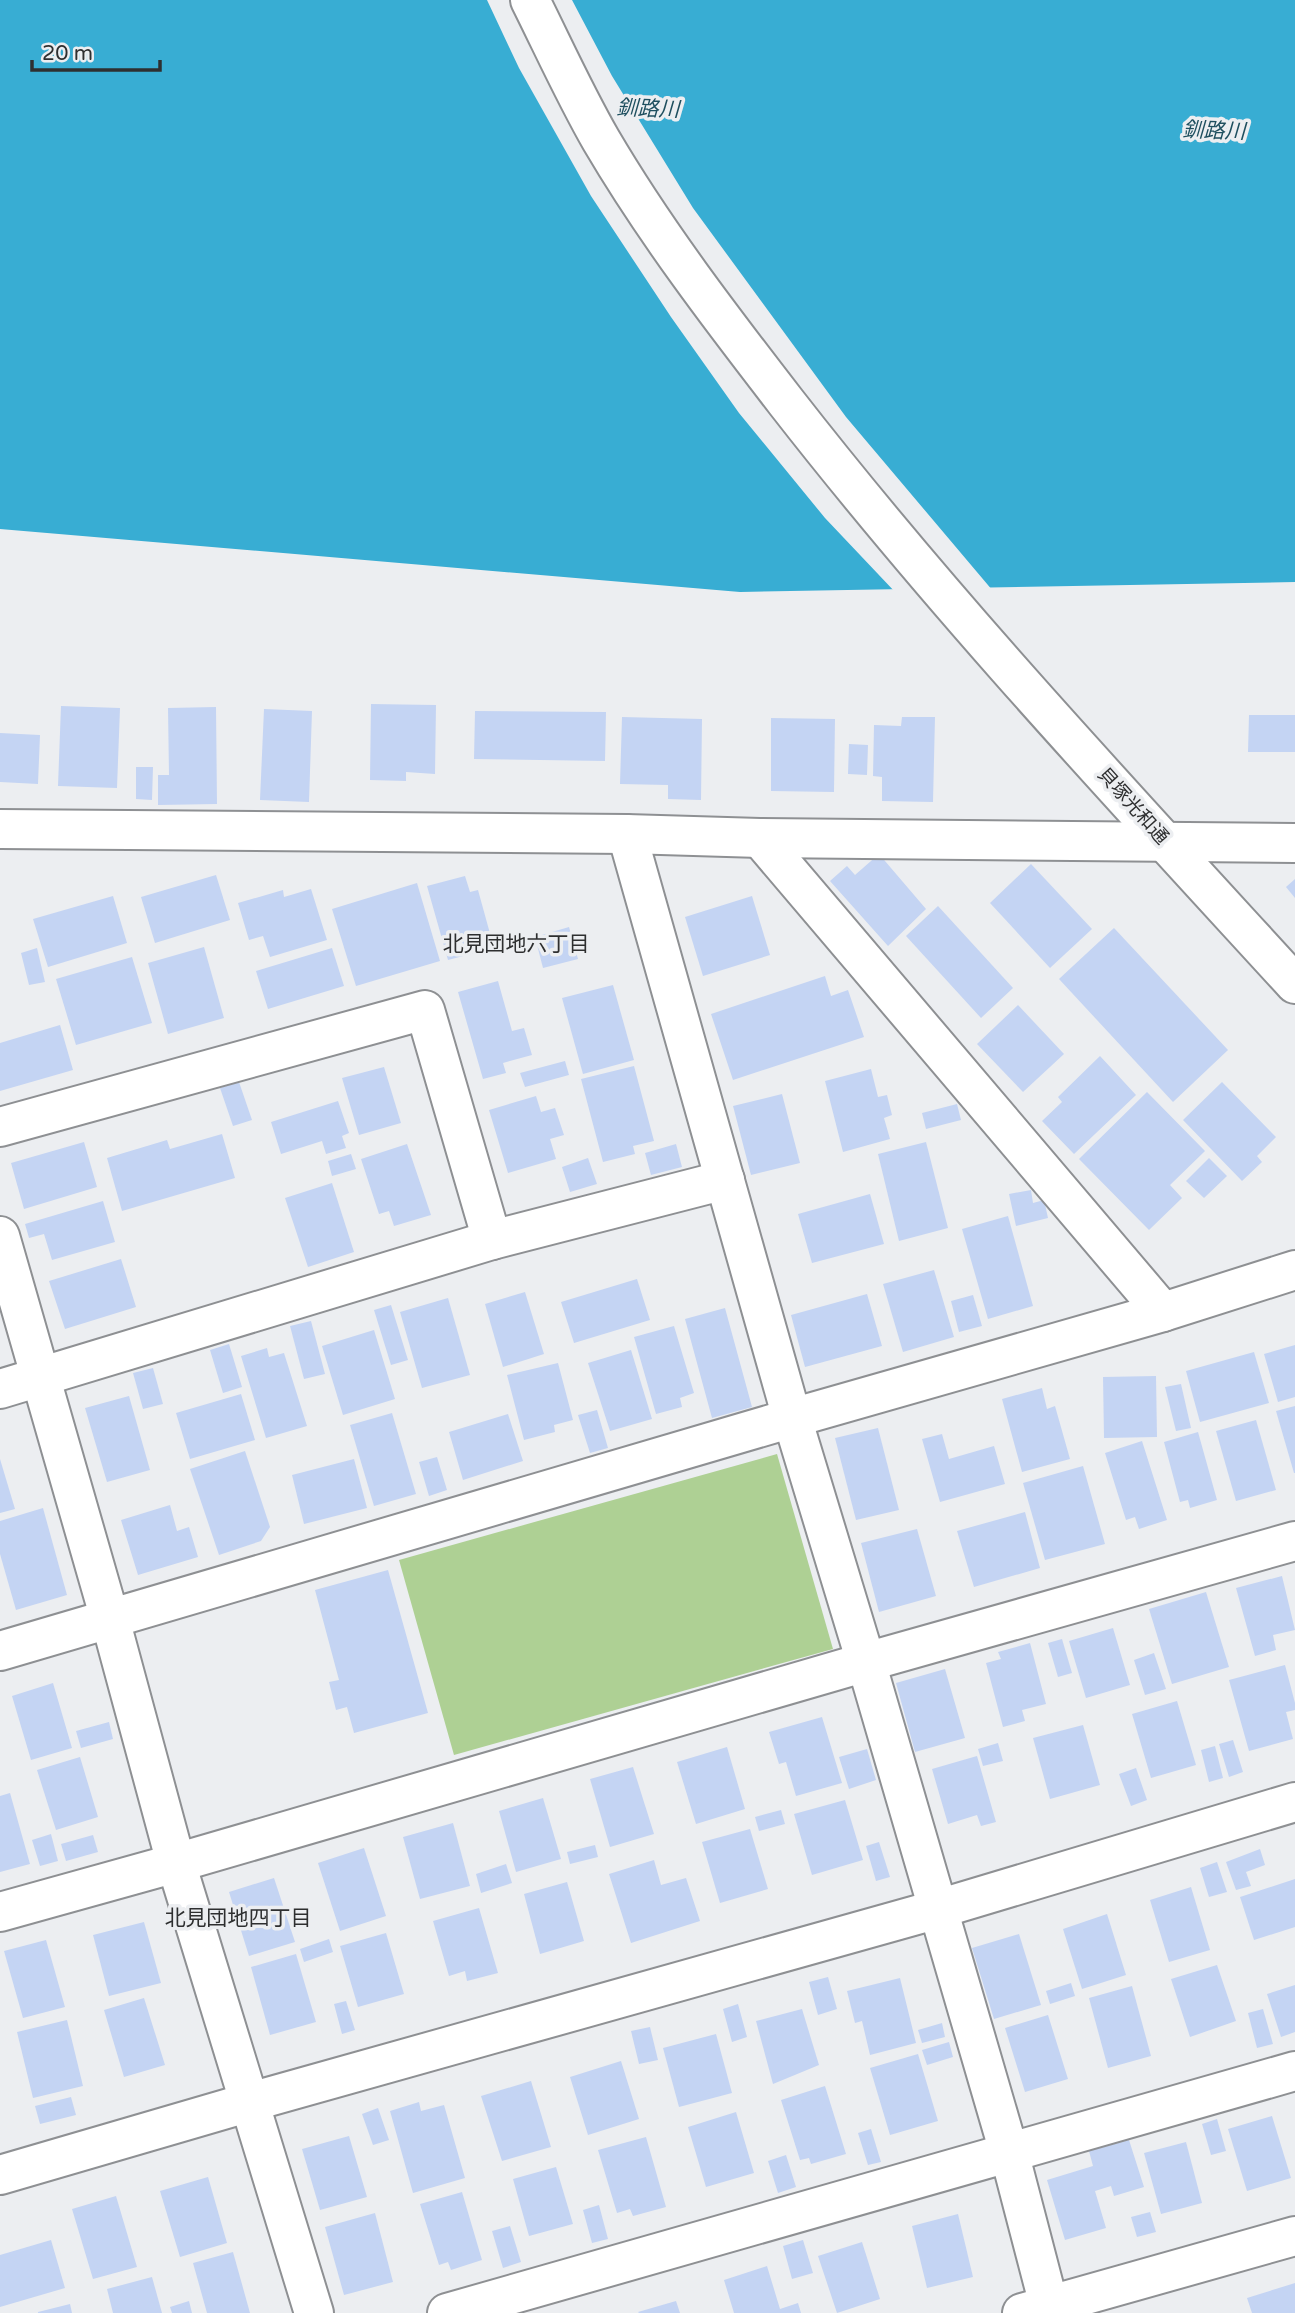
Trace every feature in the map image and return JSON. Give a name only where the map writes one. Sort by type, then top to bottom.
[{"type":"street","name":"貝塚光和通","points":[[530,0],[601,139],[661,232],[739,341],[856,492],[972,627],[1295,984]]},
{"type":"street","points":[[0,829],[1295,843]]},
{"type":"street","points":[[627,834],[792,1418],[1009,2152],[1041,2310],[1295,2236]]},
{"type":"street","points":[[761,838],[1163,1312]]},
{"type":"street","points":[[0,1127],[425,1010],[492,1240]]},
{"type":"street","points":[[0,1389],[492,1240],[725,1180]]},
{"type":"street","points":[[0,1236],[110,1619],[176,1863],[314,2313]]},
{"type":"street","points":[[0,1651],[1163,1312],[1295,1270]]},
{"type":"street","points":[[0,1912],[1295,1541]]},
{"type":"street","points":[[0,2175],[938,1909],[1295,1802]]},
{"type":"street","points":[[447,2313],[1295,2071]]},
{"type":"green space","points":[[777,1454],[833,1649],[454,1755],[399,1560]]},
{"type":"water","name":"釧路川","points":[[0,0],[1295,0],[1295,582],[740,592],[0,529]]},
{"type":"pier","points":[[487,0],[572,0],[612,76],[693,208],[846,417],[993,591],[896,593],[825,518],[739,413],[591,196],[519,68]]},
{"type":"building","points":[[371,704],[436,705],[435,774],[406,772],[406,781],[370,780]]},
{"type":"building","points":[[61,706],[120,708],[117,788],[58,786]]},
{"type":"building","points":[[216,707],[217,804],[158,805],[158,775],[169,775],[168,708]]},
{"type":"building","points":[[264,709],[312,711],[309,802],[260,800]]},
{"type":"building","points":[[475,711],[606,712],[605,761],[474,759]]},
{"type":"building","points":[[1249,715],[1295,715],[1295,752],[1248,752]]},
{"type":"building","points":[[622,717],[702,719],[701,800],[668,799],[668,785],[620,784]]},
{"type":"building","points":[[902,717],[935,717],[933,802],[882,801],[882,777],[873,776],[874,725],[901,726]]},
{"type":"building","points":[[771,718],[835,719],[834,792],[771,791]]},
{"type":"building","points":[[0,733],[40,735],[38,784],[0,782]]},
{"type":"building","points":[[849,744],[868,745],[867,775],[848,774]]},
{"type":"building","points":[[136,767],[153,767],[152,800],[136,799]]},
{"type":"building","points":[[879,854],[926,909],[888,946],[830,881],[847,866],[855,875]]},
{"type":"building","points":[[1031,864],[1092,929],[1050,968],[990,903]]},
{"type":"building","points":[[216,875],[230,920],[155,943],[141,897]]},
{"type":"building","points":[[465,876],[470,892],[478,890],[494,948],[448,960],[427,886]]},
{"type":"building","points":[[1295,879],[1295,898],[1286,887]]},
{"type":"building","points":[[417,883],[440,961],[356,986],[332,909]]},
{"type":"building","points":[[311,889],[327,940],[270,957],[263,936],[249,940],[238,903],[283,890],[284,897]]},
{"type":"building","points":[[113,896],[127,943],[48,967],[33,919]]},
{"type":"building","points":[[752,896],[770,955],[703,976],[685,917]]},
{"type":"building","points":[[938,906],[1013,988],[981,1018],[906,936]]},
{"type":"building","points":[[569,927],[578,959],[543,968],[535,937]]},
{"type":"building","points":[[1114,928],[1228,1050],[1173,1102],[1059,979]]},
{"type":"building","points":[[204,947],[224,1018],[168,1034],[148,963]]},
{"type":"building","points":[[37,948],[45,982],[29,985],[21,953]]},
{"type":"building","points":[[332,948],[344,986],[268,1009],[256,971]]},
{"type":"building","points":[[132,957],[152,1023],[76,1045],[56,979]]},
{"type":"building","points":[[825,976],[831,996],[848,990],[864,1037],[733,1080],[711,1014]]},
{"type":"building","points":[[498,981],[512,1031],[524,1028],[532,1055],[503,1063],[506,1073],[483,1079],[458,992]]},
{"type":"building","points":[[613,985],[634,1060],[583,1074],[562,998]]},
{"type":"building","points":[[1018,1005],[1064,1054],[1023,1092],[977,1044]]},
{"type":"building","points":[[60,1025],[73,1070],[0,1091],[0,1043]]},
{"type":"building","points":[[1100,1056],[1136,1095],[1074,1154],[1042,1121],[1062,1102],[1058,1097]]},
{"type":"building","points":[[565,1061],[569,1075],[525,1087],[520,1073]]},
{"type":"building","points":[[634,1066],[654,1141],[633,1146],[635,1154],[603,1162],[581,1079]]},
{"type":"building","points":[[384,1067],[401,1123],[359,1135],[342,1078]]},
{"type":"building","points":[[871,1069],[878,1097],[887,1095],[892,1115],[884,1118],[890,1139],[843,1152],[825,1081]]},
{"type":"building","points":[[239,1082],[252,1120],[233,1126],[220,1088]]},
{"type":"building","points":[[1222,1082],[1276,1137],[1257,1156],[1262,1162],[1242,1181],[1183,1120]]},
{"type":"building","points":[[1147,1092],[1205,1151],[1170,1185],[1182,1198],[1149,1230],[1079,1159]]},
{"type":"building","points":[[782,1094],[800,1163],[751,1175],[733,1106]]},
{"type":"building","points":[[536,1096],[541,1112],[555,1108],[564,1135],[550,1139],[556,1159],[508,1173],[489,1110]]},
{"type":"building","points":[[338,1101],[349,1133],[342,1136],[346,1148],[326,1154],[322,1141],[281,1154],[271,1122]]},
{"type":"building","points":[[957,1104],[961,1120],[926,1129],[922,1113]]},
{"type":"building","points":[[222,1134],[235,1178],[122,1211],[107,1158],[167,1140],[170,1149]]},
{"type":"building","points":[[84,1142],[97,1187],[24,1209],[11,1163]]},
{"type":"building","points":[[926,1142],[948,1228],[899,1241],[878,1154]]},
{"type":"building","points":[[407,1144],[431,1215],[394,1226],[389,1211],[379,1214],[361,1159]]},
{"type":"building","points":[[676,1144],[682,1167],[651,1175],[645,1153]]},
{"type":"building","points":[[351,1154],[356,1169],[332,1176],[328,1161]]},
{"type":"building","points":[[588,1158],[597,1184],[570,1192],[562,1167]]},
{"type":"building","points":[[1209,1158],[1227,1176],[1204,1198],[1186,1181]]},
{"type":"building","points":[[332,1183],[354,1252],[308,1267],[285,1198]]},
{"type":"building","points":[[1031,1190],[1033,1203],[1044,1200],[1048,1218],[1016,1226],[1009,1194]]},
{"type":"building","points":[[870,1194],[884,1244],[812,1263],[798,1214]]},
{"type":"building","points":[[103,1201],[115,1242],[52,1260],[44,1234],[29,1238],[25,1224]]},
{"type":"building","points":[[1008,1216],[1033,1306],[988,1319],[962,1229]]},
{"type":"building","points":[[121,1259],[136,1307],[65,1329],[49,1281]]},
{"type":"building","points":[[934,1270],[954,1337],[903,1352],[883,1284]]},
{"type":"building","points":[[637,1279],[650,1320],[574,1343],[561,1302]]},
{"type":"building","points":[[525,1292],[544,1354],[503,1367],[485,1304]]},
{"type":"building","points":[[867,1294],[882,1346],[805,1367],[791,1315]]},
{"type":"building","points":[[973,1295],[982,1326],[959,1332],[951,1301]]},
{"type":"building","points":[[448,1298],[470,1375],[422,1388],[400,1312]]},
{"type":"building","points":[[391,1305],[408,1360],[391,1365],[374,1310]]},
{"type":"building","points":[[725,1308],[752,1407],[712,1418],[685,1319]]},
{"type":"building","points":[[311,1321],[325,1374],[304,1379],[290,1326]]},
{"type":"building","points":[[674,1326],[694,1393],[680,1398],[682,1407],[656,1414],[634,1337]]},
{"type":"building","points":[[374,1330],[395,1399],[343,1415],[322,1346]]},
{"type":"building","points":[[229,1344],[242,1387],[223,1393],[210,1350]]},
{"type":"building","points":[[1295,1345],[1295,1397],[1278,1402],[1264,1354]]},
{"type":"building","points":[[267,1348],[269,1357],[284,1353],[307,1426],[266,1438],[241,1356]]},
{"type":"building","points":[[631,1350],[652,1419],[610,1431],[588,1363]]},
{"type":"building","points":[[1254,1352],[1269,1403],[1200,1422],[1186,1371]]},
{"type":"building","points":[[558,1363],[573,1420],[554,1425],[555,1432],[524,1440],[507,1375]]},
{"type":"building","points":[[153,1368],[163,1404],[143,1409],[133,1373]]},
{"type":"building","points":[[1156,1376],[1157,1437],[1104,1438],[1103,1377]]},
{"type":"building","points":[[1181,1384],[1191,1428],[1176,1431],[1165,1387]]},
{"type":"building","points":[[1042,1388],[1047,1409],[1055,1406],[1070,1459],[1022,1472],[1002,1399]]},
{"type":"building","points":[[241,1394],[255,1440],[190,1459],[176,1413]]},
{"type":"building","points":[[129,1396],[150,1470],[107,1482],[85,1408]]},
{"type":"building","points":[[1295,1406],[1295,1473],[1294,1473],[1276,1411]]},
{"type":"building","points":[[597,1410],[608,1448],[590,1453],[578,1415]]},
{"type":"building","points":[[392,1413],[416,1494],[374,1506],[350,1425]]},
{"type":"building","points":[[508,1414],[523,1461],[463,1480],[449,1432]]},
{"type":"building","points":[[1256,1420],[1276,1490],[1236,1501],[1216,1431]]},
{"type":"building","points":[[878,1428],[899,1510],[856,1520],[835,1438]]},
{"type":"building","points":[[1198,1432],[1217,1500],[1190,1508],[1188,1500],[1180,1502],[1164,1442]]},
{"type":"building","points":[[942,1434],[949,1459],[994,1446],[1005,1484],[940,1502],[922,1439]]},
{"type":"building","points":[[1142,1441],[1167,1520],[1139,1529],[1135,1517],[1126,1520],[1105,1453]]},
{"type":"building","points":[[245,1451],[270,1527],[261,1541],[219,1555],[190,1469]]},
{"type":"building","points":[[437,1457],[447,1490],[429,1496],[419,1462]]},
{"type":"building","points":[[0,1459],[15,1509],[0,1513]]},
{"type":"building","points":[[354,1459],[367,1508],[304,1524],[292,1475]]},
{"type":"building","points":[[1083,1466],[1105,1544],[1045,1560],[1023,1483]]},
{"type":"building","points":[[170,1505],[177,1531],[189,1527],[198,1557],[138,1575],[121,1520]]},
{"type":"building","points":[[43,1508],[67,1595],[16,1610],[0,1554],[0,1521]]},
{"type":"building","points":[[1025,1512],[1040,1568],[974,1587],[957,1531]]},
{"type":"building","points":[[917,1529],[936,1596],[879,1612],[861,1543]]},
{"type":"building","points":[[388,1570],[428,1713],[354,1733],[347,1707],[336,1710],[329,1682],[339,1680],[315,1590]]},
{"type":"building","points":[[1282,1576],[1295,1630],[1273,1635],[1276,1650],[1255,1656],[1236,1588]]},
{"type":"building","points":[[1206,1592],[1229,1667],[1172,1684],[1149,1609]]},
{"type":"building","points":[[1113,1628],[1130,1685],[1086,1698],[1069,1641]]},
{"type":"building","points":[[1062,1639],[1072,1673],[1058,1677],[1048,1643]]},
{"type":"building","points":[[1030,1643],[1046,1704],[1022,1710],[1025,1721],[1003,1727],[986,1663],[1001,1659],[998,1652]]},
{"type":"building","points":[[1154,1653],[1166,1689],[1145,1695],[1134,1660]]},
{"type":"building","points":[[1285,1665],[1295,1703],[1295,1710],[1286,1712],[1293,1739],[1249,1751],[1229,1680]]},
{"type":"building","points":[[945,1669],[965,1738],[915,1752],[896,1683]]},
{"type":"building","points":[[53,1683],[72,1748],[31,1760],[12,1696]]},
{"type":"building","points":[[1177,1701],[1196,1765],[1151,1778],[1132,1714]]},
{"type":"building","points":[[822,1717],[842,1783],[796,1796],[786,1762],[779,1764],[769,1732]]},
{"type":"building","points":[[109,1722],[113,1739],[81,1748],[76,1731]]},
{"type":"building","points":[[1083,1725],[1100,1785],[1050,1799],[1033,1738]]},
{"type":"building","points":[[1233,1740],[1243,1772],[1229,1777],[1219,1744]]},
{"type":"building","points":[[998,1743],[1003,1761],[983,1766],[978,1749]]},
{"type":"building","points":[[1215,1746],[1223,1778],[1209,1782],[1201,1750]]},
{"type":"building","points":[[727,1747],[745,1809],[696,1824],[677,1762]]},
{"type":"building","points":[[867,1749],[876,1780],[849,1789],[839,1757]]},
{"type":"building","points":[[977,1756],[996,1822],[981,1826],[977,1815],[948,1824],[932,1769]]},
{"type":"building","points":[[80,1757],[98,1817],[56,1830],[37,1770]]},
{"type":"building","points":[[633,1767],[654,1834],[610,1847],[590,1779]]},
{"type":"building","points":[[1136,1768],[1147,1800],[1131,1806],[1119,1774]]},
{"type":"building","points":[[10,1793],[30,1864],[0,1872],[0,1796]]},
{"type":"building","points":[[543,1798],[561,1859],[516,1872],[499,1811]]},
{"type":"building","points":[[845,1800],[863,1860],[812,1875],[794,1814]]},
{"type":"building","points":[[781,1810],[785,1824],[759,1831],[755,1817]]},
{"type":"building","points":[[453,1823],[470,1886],[420,1899],[403,1837]]},
{"type":"building","points":[[750,1829],[768,1889],[720,1903],[702,1842]]},
{"type":"building","points":[[51,1834],[58,1861],[40,1866],[32,1840]]},
{"type":"building","points":[[93,1835],[98,1852],[66,1861],[61,1844]]},
{"type":"building","points":[[879,1842],[890,1877],[876,1881],[866,1846]]},
{"type":"building","points":[[595,1845],[598,1857],[570,1864],[567,1852]]},
{"type":"building","points":[[364,1848],[386,1916],[340,1931],[318,1863]]},
{"type":"building","points":[[1260,1849],[1265,1865],[1246,1872],[1251,1886],[1236,1890],[1226,1862]]},
{"type":"building","points":[[654,1860],[661,1885],[686,1878],[700,1921],[631,1943],[609,1874]]},
{"type":"building","points":[[1217,1862],[1227,1892],[1209,1897],[1200,1868]]},
{"type":"building","points":[[506,1864],[512,1883],[481,1893],[476,1874]]},
{"type":"building","points":[[274,1878],[295,1942],[249,1956],[229,1892]]},
{"type":"building","points":[[1295,1879],[1295,1927],[1254,1940],[1240,1897]]},
{"type":"building","points":[[567,1882],[584,1941],[540,1954],[524,1894]]},
{"type":"building","points":[[1191,1887],[1210,1950],[1169,1962],[1150,1900]]},
{"type":"building","points":[[479,1908],[498,1973],[467,1981],[465,1971],[449,1976],[433,1921]]},
{"type":"building","points":[[1107,1914],[1126,1975],[1082,1989],[1063,1929]]},
{"type":"building","points":[[144,1922],[161,1983],[109,1996],[93,1935]]},
{"type":"building","points":[[386,1933],[404,1994],[358,2007],[340,1946]]},
{"type":"building","points":[[1019,1934],[1041,2005],[994,2019],[972,1948]]},
{"type":"building","points":[[329,1939],[333,1952],[304,1962],[300,1949]]},
{"type":"building","points":[[46,1940],[65,2007],[23,2018],[4,1951]]},
{"type":"building","points":[[296,1954],[316,2022],[270,2035],[251,1967]]},
{"type":"building","points":[[1217,1965],[1236,2021],[1190,2037],[1171,1979]]},
{"type":"building","points":[[828,1977],[837,2009],[818,2015],[809,1982]]},
{"type":"building","points":[[900,1978],[916,2043],[870,2055],[862,2021],[855,2023],[847,1991]]},
{"type":"building","points":[[1071,1983],[1075,1996],[1050,2004],[1046,1991]]},
{"type":"building","points":[[1295,1985],[1295,2032],[1281,2037],[1267,1994]]},
{"type":"building","points":[[1132,1986],[1151,2056],[1108,2068],[1089,1998]]},
{"type":"building","points":[[144,1998],[165,2065],[124,2077],[104,2010]]},
{"type":"building","points":[[346,2001],[355,2030],[342,2034],[334,2004]]},
{"type":"building","points":[[738,2004],[747,2037],[732,2042],[723,2009]]},
{"type":"building","points":[[802,2009],[819,2065],[773,2084],[756,2021]]},
{"type":"building","points":[[1263,2009],[1273,2044],[1257,2048],[1248,2013]]},
{"type":"building","points":[[1048,2015],[1068,2079],[1025,2092],[1005,2028]]},
{"type":"building","points":[[67,2020],[83,2086],[33,2098],[17,2032]]},
{"type":"building","points":[[942,2023],[945,2037],[922,2043],[918,2030]]},
{"type":"building","points":[[650,2027],[658,2060],[639,2064],[631,2031]]},
{"type":"building","points":[[716,2034],[732,2093],[679,2107],[663,2048]]},
{"type":"building","points":[[949,2042],[953,2057],[927,2065],[922,2050]]},
{"type":"building","points":[[918,2054],[938,2121],[890,2135],[870,2068]]},
{"type":"building","points":[[621,2061],[639,2119],[588,2135],[570,2077]]},
{"type":"building","points":[[531,2081],[551,2147],[502,2161],[481,2096]]},
{"type":"building","points":[[825,2086],[846,2154],[811,2164],[809,2158],[800,2160],[781,2100]]},
{"type":"building","points":[[71,2097],[76,2115],[40,2124],[35,2106]]},
{"type":"building","points":[[419,2102],[421,2111],[444,2105],[465,2178],[413,2193],[390,2111]]},
{"type":"building","points":[[378,2108],[389,2140],[373,2145],[362,2114]]},
{"type":"building","points":[[736,2112],[754,2173],[706,2187],[688,2127]]},
{"type":"building","points":[[1272,2116],[1291,2178],[1247,2191],[1228,2129]]},
{"type":"building","points":[[1217,2119],[1226,2151],[1211,2155],[1202,2124]]},
{"type":"building","points":[[871,2129],[881,2162],[868,2165],[858,2133]]},
{"type":"building","points":[[349,2136],[367,2197],[320,2210],[302,2149]]},
{"type":"building","points":[[646,2137],[666,2207],[633,2216],[630,2209],[617,2213],[598,2150]]},
{"type":"building","points":[[1129,2140],[1144,2187],[1114,2196],[1111,2186],[1095,2191],[1106,2228],[1065,2240],[1047,2180],[1093,2166],[1089,2151]]},
{"type":"building","points":[[1186,2142],[1202,2203],[1161,2214],[1144,2153]]},
{"type":"building","points":[[786,2155],[796,2187],[778,2193],[768,2161]]},
{"type":"building","points":[[556,2167],[573,2224],[529,2236],[513,2179]]},
{"type":"building","points":[[208,2177],[227,2243],[180,2257],[160,2191]]},
{"type":"building","points":[[462,2192],[482,2260],[451,2270],[448,2262],[439,2265],[420,2204]]},
{"type":"building","points":[[116,2196],[137,2267],[93,2279],[72,2209]]},
{"type":"building","points":[[599,2205],[608,2239],[592,2243],[583,2210]]},
{"type":"building","points":[[1150,2212],[1156,2232],[1137,2237],[1131,2217]]},
{"type":"building","points":[[375,2213],[393,2282],[344,2295],[325,2227]]},
{"type":"building","points":[[958,2214],[973,2277],[927,2288],[912,2226]]},
{"type":"building","points":[[510,2226],[521,2262],[503,2268],[492,2231]]},
{"type":"building","points":[[51,2240],[65,2288],[0,2307],[0,2255]]},
{"type":"building","points":[[803,2240],[813,2273],[792,2279],[783,2246]]},
{"type":"building","points":[[862,2242],[880,2299],[837,2313],[818,2256]]},
{"type":"building","points":[[233,2252],[250,2313],[207,2313],[193,2263]]},
{"type":"building","points":[[767,2266],[780,2309],[798,2303],[801,2313],[734,2313],[724,2280]]},
{"type":"building","points":[[152,2277],[162,2313],[113,2313],[107,2289]]},
{"type":"building","points":[[1295,2283],[1295,2313],[1252,2313],[1247,2298]]},
{"type":"building","points":[[189,2301],[192,2313],[172,2313],[170,2307]]},
{"type":"building","points":[[676,2301],[680,2313],[638,2312]]},
{"type":"building","points":[[70,2304],[72,2313],[38,2313],[38,2312]]},
{"type":"district","name":"北見団地六丁目","points":[[516,944]]},
{"type":"district","name":"北見団地四丁目","points":[[238,1918]]}]
